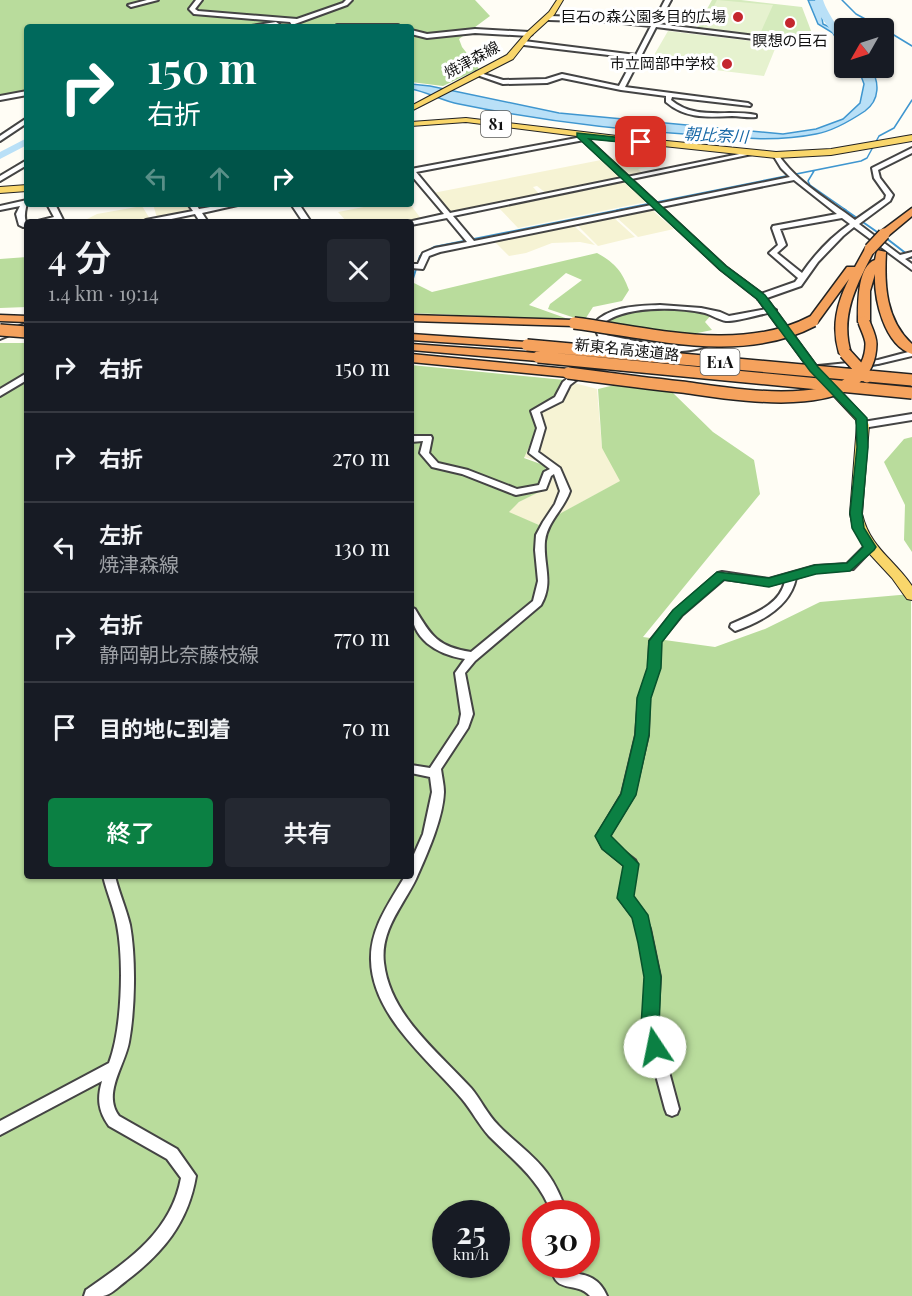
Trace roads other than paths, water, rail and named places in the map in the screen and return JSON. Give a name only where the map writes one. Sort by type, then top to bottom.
[{"type":"highway","points":[[912,211],[888,235],[848,294],[840,333],[846,353],[860,371],[875,383],[912,399]]},
{"type":"highway","points":[[888,235],[912,218]]},
{"type":"highway","points":[[414,318],[574,323],[738,342],[774,339],[794,333],[813,321],[853,267],[876,251]]},
{"type":"highway","points":[[414,358],[568,373],[728,393],[785,398],[813,396],[842,387],[865,368],[871,343],[864,322],[867,279],[876,251]]},
{"type":"highway","points":[[876,251],[879,291],[893,328],[912,351]]},
{"type":"highway","points":[[0,312],[24,312]]},
{"type":"highway","points":[[0,318],[24,319]]},
{"type":"highway","points":[[0,329],[24,329]]},
{"type":"highway","name":"新東名高速道路","points":[[414,337],[538,357],[912,393]]},
{"type":"highway","name":"新東名高速道路","points":[[414,347],[527,345],[912,380]]},
{"type":"main road","name":"焼津森線","points":[[416,105],[510,57],[529,34],[549,18],[560,0]]},
{"type":"main road","name":"81","points":[[414,124],[466,120],[581,137]]},
{"type":"main road","points":[[581,137],[777,155],[822,153],[912,138]]},
{"type":"main road","points":[[581,137],[723,268],[761,297],[814,369],[856,411],[863,425],[856,513],[858,528],[869,547],[912,596]]},
{"type":"main road","points":[[0,190],[24,188]]},
{"type":"street","points":[[131,5],[155,0]]},
{"type":"street","points":[[199,0],[192,9],[196,14],[297,21]]},
{"type":"street","points":[[272,24],[297,21],[345,4],[348,0]]},
{"type":"street","points":[[621,88],[668,0]]},
{"type":"street","points":[[549,18],[612,20],[804,44]]},
{"type":"street","points":[[414,33],[427,36],[476,31],[529,34]]},
{"type":"street","points":[[524,42],[639,57]]},
{"type":"street","points":[[477,74],[503,82],[547,81],[562,76],[621,88],[748,105]]},
{"type":"street","points":[[0,98],[24,94]]},
{"type":"street","points":[[669,94],[668,101],[678,111],[710,116],[754,116]]},
{"type":"street","points":[[0,139],[24,122]]},
{"type":"street","points":[[414,170],[581,137]]},
{"type":"street","points":[[761,297],[796,286],[827,247],[854,223],[890,198],[888,189],[877,178],[874,169],[912,150]]},
{"type":"street","points":[[414,222],[754,153]]},
{"type":"street","points":[[777,155],[778,161],[795,178],[912,268]]},
{"type":"street","points":[[0,174],[24,161]]},
{"type":"street","points":[[0,179],[24,161]]},
{"type":"street","points":[[414,175],[473,244]]},
{"type":"street","points":[[414,266],[420,267],[423,258],[431,252],[795,178]]},
{"type":"street","points":[[0,208],[24,203]]},
{"type":"street","points":[[24,207],[20,214],[24,225]]},
{"type":"street","points":[[194,207],[202,219]]},
{"type":"street","points":[[161,219],[223,207]]},
{"type":"street","points":[[802,277],[773,253],[782,245],[776,228],[844,215]]},
{"type":"street","points":[[900,258],[912,254]]},
{"type":"street","points":[[414,865],[429,834],[434,812],[438,792],[435,773],[437,761],[464,725],[467,714],[460,673],[473,656],[537,603],[544,592],[540,542],[543,528],[565,491],[557,470],[533,453],[541,428],[535,411],[559,399],[566,384],[585,369],[602,346],[602,337],[597,324],[609,314],[646,308],[680,306],[721,314],[728,319],[772,310]]},
{"type":"street","points":[[0,337],[24,330]]},
{"type":"street","points":[[602,337],[689,349],[727,336],[787,332]]},
{"type":"street","points":[[814,369],[878,362],[912,351]]},
{"type":"street","points":[[0,393],[24,378]]},
{"type":"street","points":[[863,425],[912,417]]},
{"type":"street","points":[[414,439],[428,438],[424,453],[435,465],[465,472],[516,492],[538,490],[543,487],[547,474],[557,470]]},
{"type":"street","points":[[672,1110],[650,1027],[653,977],[644,929],[639,915],[625,898],[631,864],[608,845],[603,836],[628,795],[642,735],[644,698],[654,668],[655,641],[678,613],[722,575],[769,582],[815,569],[850,567],[869,547]]},
{"type":"street","points":[[735,627],[778,604],[786,596],[791,577]]},
{"type":"street","points":[[414,617],[426,639],[439,649],[473,656]]},
{"type":"street","points":[[414,770],[435,773]]},
{"type":"street","points":[[92,1296],[126,1272],[158,1243],[176,1218],[188,1191],[189,1176],[172,1154],[108,1114],[104,1102],[121,1047],[124,1010],[124,930],[111,879]]},
{"type":"street","points":[[407,879],[380,936],[377,957],[387,995],[417,1042],[463,1089],[491,1128],[540,1172],[556,1200]]},
{"type":"street","points":[[0,1128],[115,1067]]},
{"type":"street","points":[[564,1278],[566,1281],[584,1281],[596,1288],[599,1296]]},
{"type":"water","points":[[808,0],[819,0],[823,24],[834,29],[834,35],[818,24]]},
{"type":"water","points":[[862,78],[876,78],[876,96],[870,107],[841,125],[816,134],[757,139],[578,124],[518,115],[447,101],[414,90],[414,84],[559,113],[783,134],[816,129],[843,119],[860,103],[864,84]]},
{"type":"waterway","name":"朝比奈川","points":[[819,0],[824,16],[834,29]]},
{"type":"waterway","points":[[842,0],[863,18]]},
{"type":"waterway","points":[[894,35],[912,46]]},
{"type":"waterway","points":[[617,210],[861,161],[867,158],[879,136],[894,128],[912,100]]},
{"type":"waterway","name":"朝比奈川","points":[[0,156],[24,143]]},
{"type":"waterway","points":[[814,171],[808,181],[810,185],[846,210]]},
{"type":"waterway","points":[[414,275],[420,256],[434,247],[624,209]]},
{"type":"waterway","points":[[844,209],[880,234]]},
{"type":"waterway","points":[[886,238],[912,258]]},
{"type":"waterway","points":[[869,367],[912,356]]},
{"type":"place","name":"巨石の森公園多目的広場","points":[[738,17]]},
{"type":"place","name":"瞑想の巨石","points":[[790,23]]},
{"type":"place","name":"市立岡部中学校","points":[[727,64]]}]
